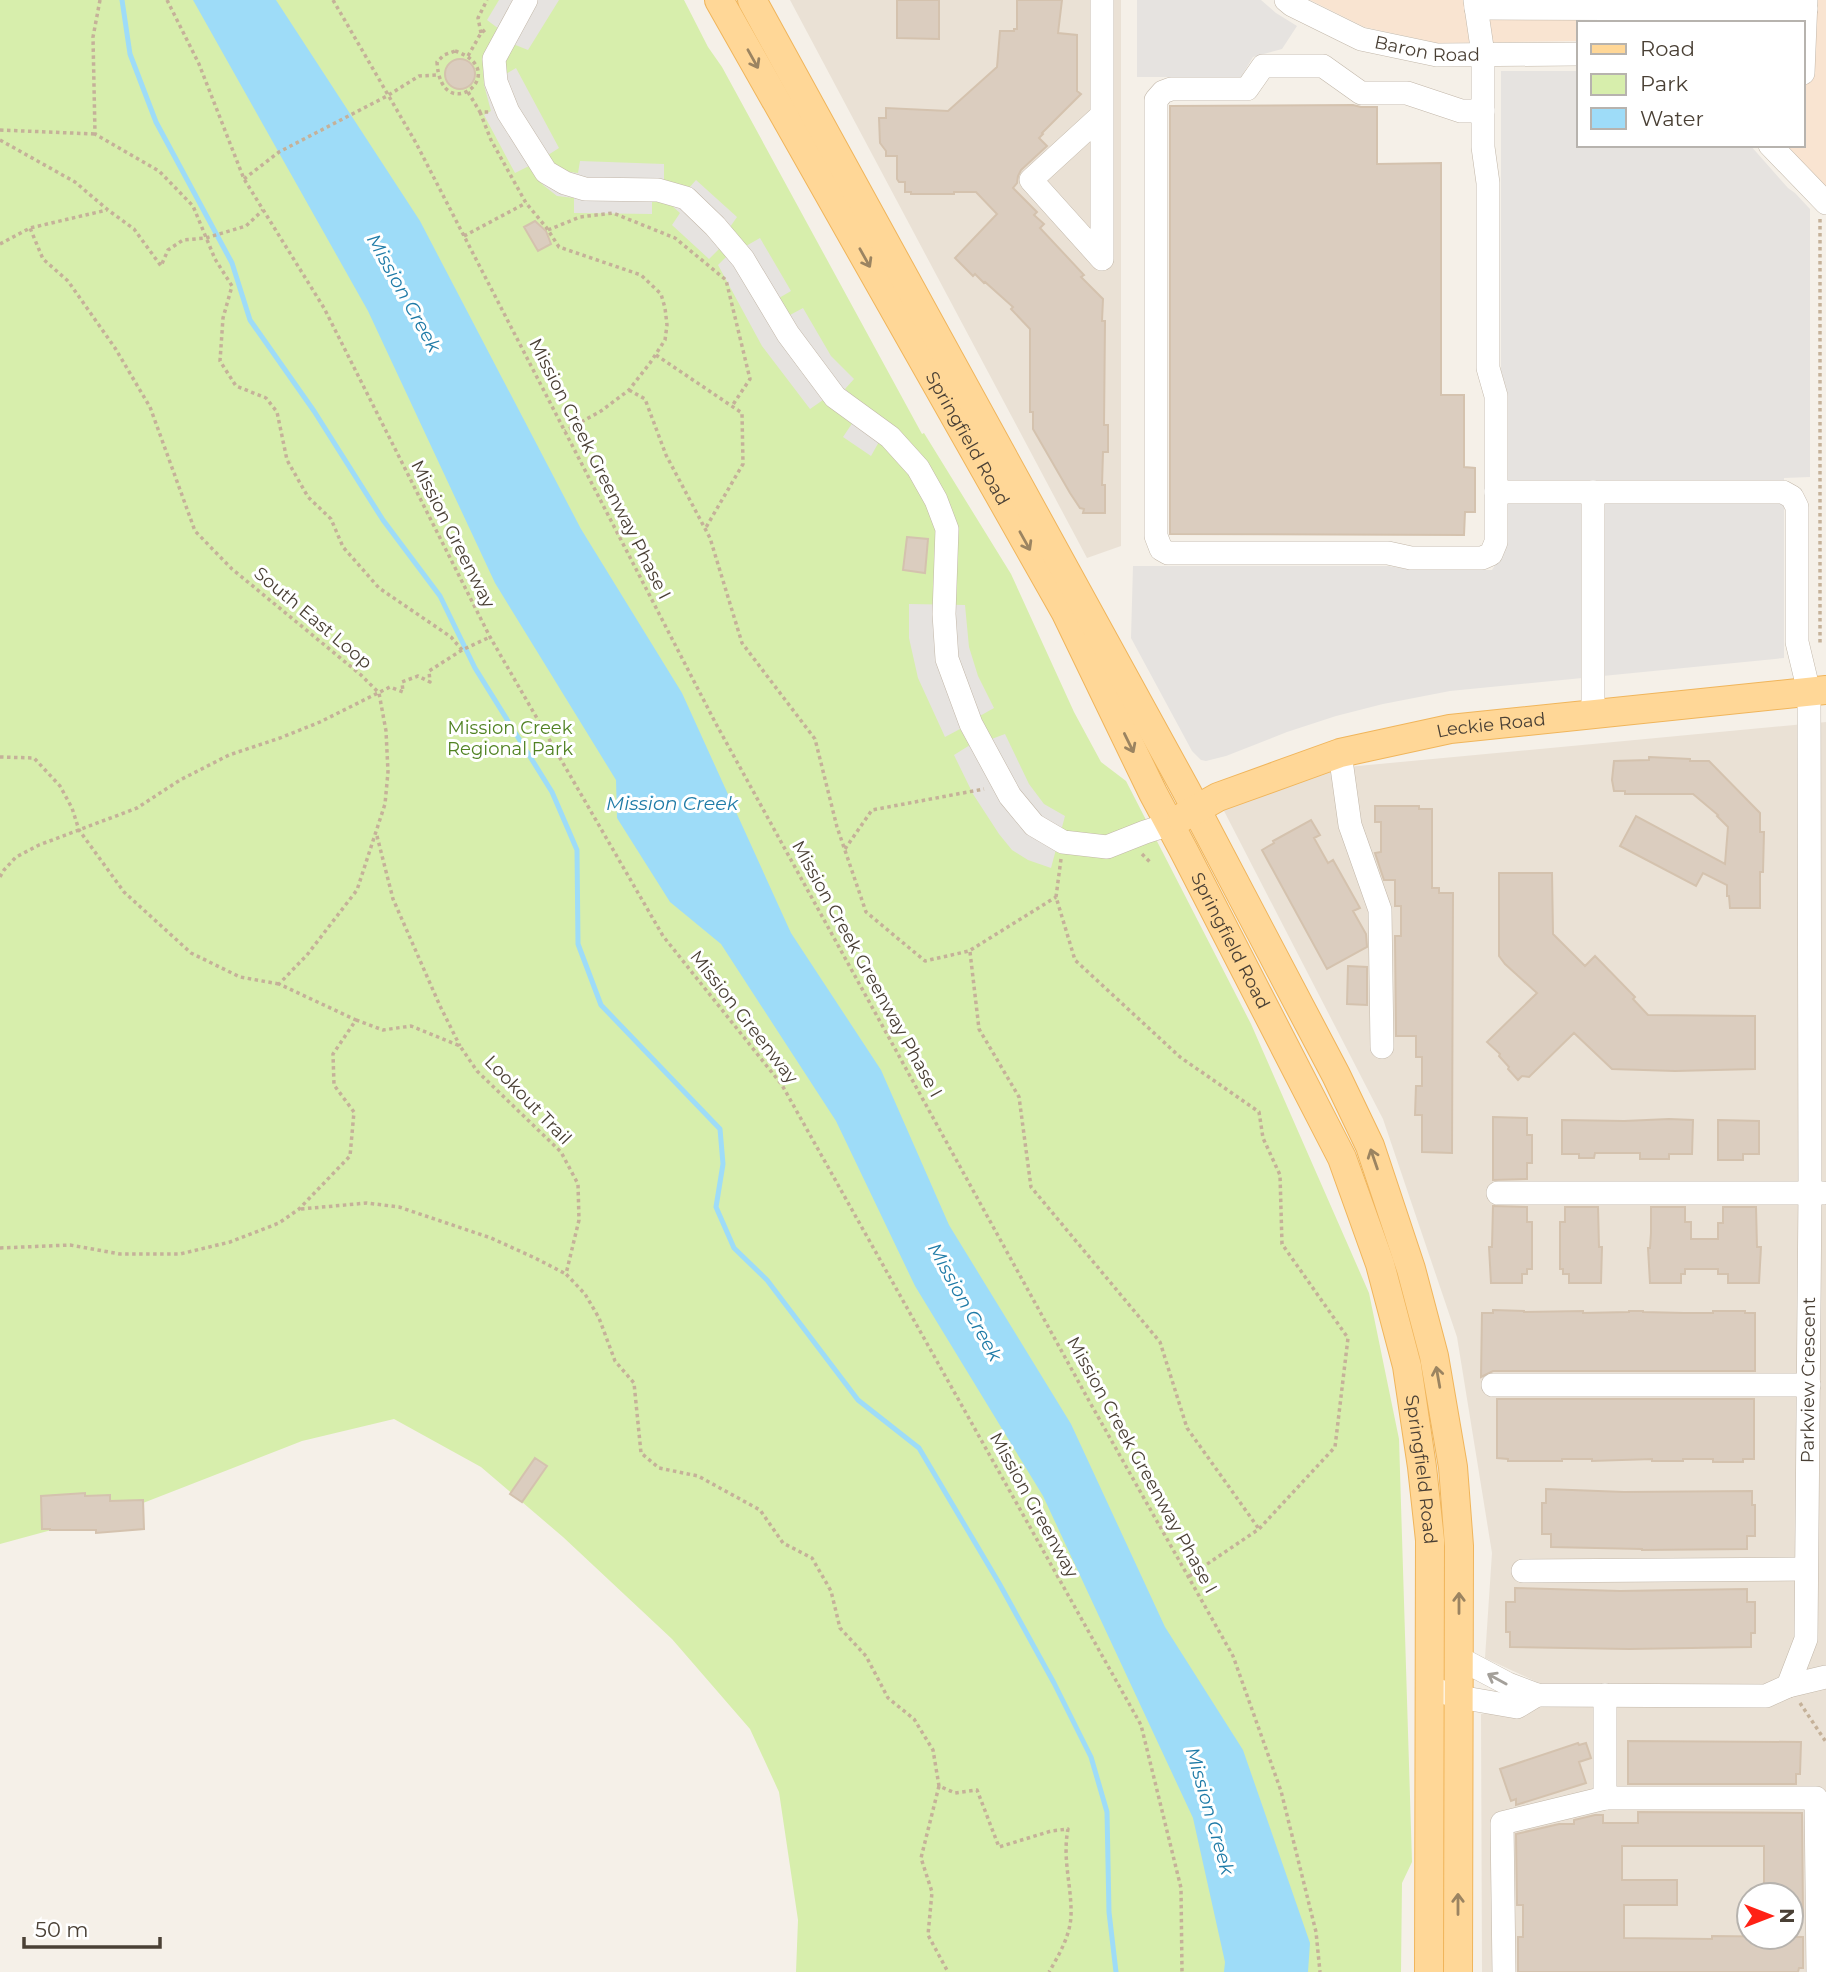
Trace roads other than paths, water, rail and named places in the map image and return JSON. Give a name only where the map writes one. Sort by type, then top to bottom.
[{"type":"main road","name":"Springfield Road","points":[[719,0],[1065,611],[1153,793],[1342,1158],[1380,1264],[1407,1366],[1430,1540],[1429,1972]]},
{"type":"main road","name":"Springfield Road","points":[[752,0],[1196,809],[1336,1075],[1370,1146],[1411,1269],[1434,1356],[1453,1467],[1459,1546],[1458,1972]]},
{"type":"main road","name":"Leckie Road","points":[[1170,824],[1218,797],[1340,753],[1450,729],[1818,691]]},
{"type":"street","points":[[526,0],[494,60],[496,82],[508,112],[546,172],[565,183],[585,189],[658,190],[686,198],[743,258],[788,334],[835,397],[890,437],[918,468],[936,500],[947,529],[943,614],[947,659],[971,724],[1010,796],[1034,825],[1063,842],[1107,846],[1170,824]]},
{"type":"street","points":[[1102,0],[1102,115],[1102,259],[1031,180],[1102,115]]},
{"type":"street","name":"Baron Road","points":[[1286,0],[1361,39],[1437,54],[1577,54]]},
{"type":"street","points":[[1483,111],[1461,111],[1407,93],[1361,93],[1323,66],[1264,66],[1247,89],[1171,89],[1163,92],[1156,100],[1156,536],[1161,549],[1168,553],[1388,553],[1410,558],[1482,558],[1491,554],[1496,542],[1496,396],[1488,368],[1488,183],[1483,146],[1483,111],[1483,54],[1476,4],[1806,4],[1805,27]]},
{"type":"street","points":[[1774,147],[1794,156],[1823,200]]},
{"type":"street","points":[[1496,492],[1593,492],[1593,715]]},
{"type":"street","name":"Parkview Crescent","points":[[1593,492],[1783,492],[1792,497],[1797,508],[1797,642],[1818,691],[1818,1193],[1809,1385],[1817,1449],[1807,1569],[1805,1639],[1788,1686]]},
{"type":"street","points":[[1340,753],[1350,825],[1380,910],[1382,1047]]},
{"type":"street","points":[[1498,1193],[1818,1193]]},
{"type":"street","points":[[1493,1385],[1809,1385]]},
{"type":"street","points":[[1523,1572],[1807,1569]]},
{"type":"street","points":[[1459,1658],[1507,1684],[1537,1695],[1766,1696],[1788,1686],[1826,1677]]},
{"type":"street","points":[[1430,1688],[1459,1697],[1517,1707],[1537,1695]]},
{"type":"street","points":[[1605,1695],[1605,1798]]},
{"type":"street","points":[[1504,1972],[1502,1823],[1605,1798],[1816,1798],[1818,1972]]},
{"type":"water","name":"Mission Creek","points":[[193,0],[276,0],[420,221],[581,529],[682,693],[791,933],[881,1070],[949,1225],[1071,1424],[1165,1627],[1243,1750],[1310,1943],[1308,1972],[1224,1972],[1225,1962],[1193,1818],[1043,1496],[915,1286],[836,1121],[721,944],[670,902],[617,818],[616,780],[495,583],[368,311]]},
{"type":"waterway","points":[[122,0],[130,54],[156,122],[232,263],[250,320],[314,411],[383,520],[440,596],[475,668],[552,792],[577,850],[578,944],[601,1005],[720,1129],[723,1164],[716,1207],[734,1248],[767,1280],[858,1400],[919,1448],[999,1583],[1054,1683],[1091,1757],[1107,1812],[1109,1912],[1116,1972]]},
{"type":"park label","name":"Mission Creek Regional Park","points":[[510,738]]}]
